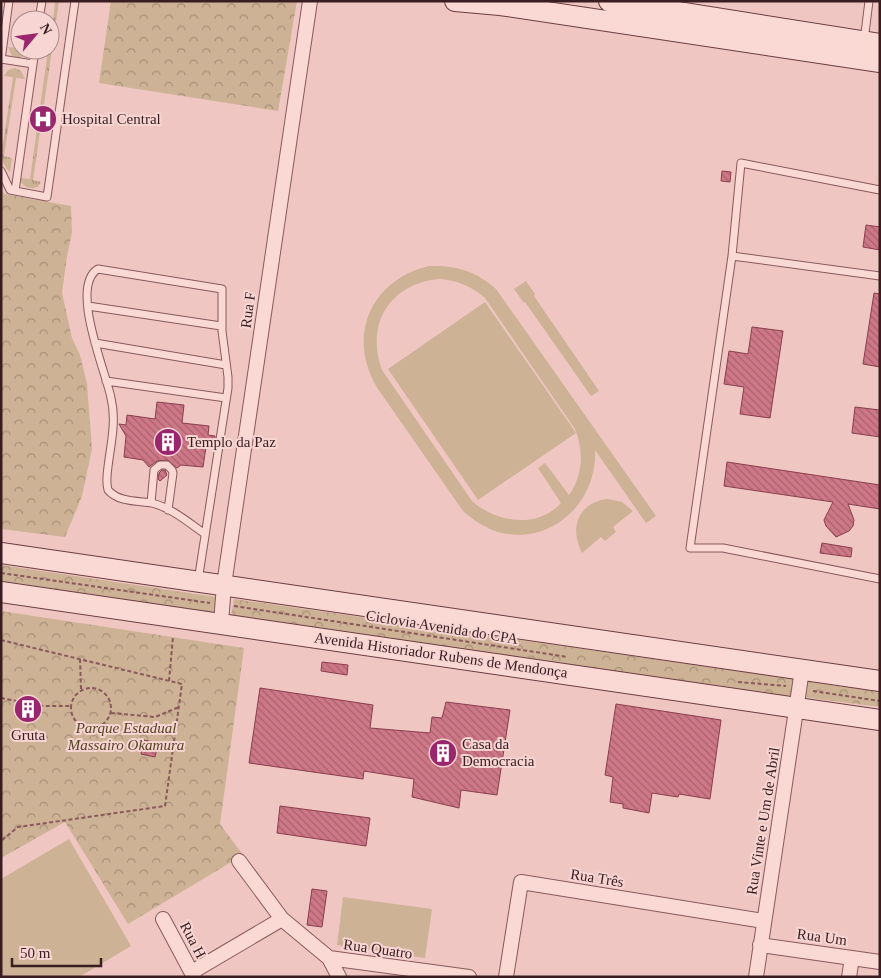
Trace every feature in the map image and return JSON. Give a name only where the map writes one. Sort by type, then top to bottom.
[{"type":"main road","points":[[455,1],[500,5],[880,62]]},
{"type":"main road","points":[[609,1],[872,42]]},
{"type":"main road","name":"Avenida Historiador Rubens de Mendonça","points":[[1,553],[198,581],[222,604],[646,687],[799,689],[880,681]]},
{"type":"main road","name":"Avenida Historiador Rubens de Mendonça","points":[[1,592],[222,604],[598,640],[653,649],[799,689],[880,720]]},
{"type":"street","name":"Rua F","points":[[222,604],[310,1]]},
{"type":"street","name":"Rua Vinte e Um de Abril","points":[[756,977],[799,689]]},
{"type":"street","name":"Rua Quatro","points":[[239,861],[282,919],[330,958],[414,973],[469,977]]},
{"type":"street","name":"Rua Três","points":[[506,977],[521,882],[764,921]]},
{"type":"street","name":"Rua H","points":[[164,919],[193,975]]},
{"type":"street","points":[[193,975],[282,919]]},
{"type":"street","name":"Rua Um","points":[[760,944],[880,962]]},
{"type":"street","points":[[330,958],[339,977]]},
{"type":"street","points":[[849,977],[852,958]]},
{"type":"lane","points":[[9,1],[1,60],[33,64]]},
{"type":"lane","points":[[1,172],[10,190],[47,197],[75,1]]},
{"type":"lane","points":[[869,1],[872,42]]},
{"type":"lane","points":[[15,191],[34,60]]},
{"type":"lane","points":[[880,190],[741,162],[732,256],[690,548],[723,548],[880,579]]},
{"type":"lane","points":[[732,256],[880,276]]},
{"type":"lane","points":[[198,581],[226,398],[228,377],[221,326],[222,289],[101,269],[94,272],[89,280],[87,294],[95,343],[112,399],[113,433],[107,479],[108,490],[116,497],[151,503],[168,510],[205,534]]},
{"type":"lane","points":[[88,306],[221,326]]},
{"type":"lane","points":[[95,343],[226,365]]},
{"type":"lane","points":[[106,381],[226,398]]},
{"type":"lane","points":[[151,503],[154,470],[160,465],[167,465],[173,474],[168,510]]},
{"type":"path","name":"Ciclovia Avenida do CPA","points":[[1,573],[222,604],[571,658]]},
{"type":"path","points":[[169,681],[173,637]]},
{"type":"path","points":[[1,640],[182,684],[165,806],[18,827],[1,841]]},
{"type":"path","points":[[80,659],[82,690]]},
{"type":"path","points":[[735,682],[880,701]]},
{"type":"path","points":[[94,688],[106,694],[109,700],[110,713],[103,724],[91,728],[79,724],[74,719],[71,706],[73,700],[82,690],[94,688]]},
{"type":"path","points":[[1,698],[44,706],[71,706]]},
{"type":"path","points":[[110,713],[155,717],[179,707]]},
{"type":"green space","points":[[55,1],[59,1],[58,10],[54,10]]},
{"type":"green space","points":[[111,1],[297,1],[278,111],[99,83]]},
{"type":"green space","points":[[47,60],[50,60],[33,180],[41,182],[38,187],[31,188],[26,187],[21,181],[21,178],[30,179]]},
{"type":"green space","points":[[15,68],[21,71],[25,79],[16,78],[4,156],[12,158],[10,172],[3,162],[1,143],[3,143],[13,77],[4,76],[8,70]]},
{"type":"green space","points":[[1,188],[4,194],[71,206],[72,232],[62,293],[72,338],[80,355],[87,384],[92,449],[82,496],[65,537],[1,529]]},
{"type":"green space","points":[[429,266],[457,268],[481,278],[496,289],[656,516],[646,523],[595,450],[594,470],[588,489],[578,505],[565,518],[549,528],[531,534],[512,535],[492,530],[477,522],[463,511],[378,389],[369,369],[364,350],[365,331],[369,313],[378,297],[392,284],[409,273]],"holes":[[[438,279],[463,284],[485,298],[575,429],[580,446],[581,463],[574,487],[569,495],[545,463],[538,468],[561,503],[540,517],[529,520],[505,518],[493,514],[472,501],[382,370],[377,337],[380,322],[386,309],[395,298],[407,289],[421,282]]]},
{"type":"green space","points":[[526,281],[535,294],[534,296],[599,391],[591,396],[514,289]]},
{"type":"green space","points":[[485,302],[576,433],[478,500],[388,369]]},
{"type":"green space","points":[[608,499],[622,502],[633,511],[613,527],[616,532],[605,541],[601,537],[582,553],[576,534],[579,518],[589,505]]},
{"type":"green space","points":[[1,565],[216,597],[215,613],[1,581]]},
{"type":"green space","points":[[234,599],[793,679],[791,697],[231,616]]},
{"type":"green space","name":"Parque Estadual Massairo Okamura","points":[[1,611],[244,648],[220,824],[243,855],[128,924],[65,822],[1,858]]},
{"type":"green space","points":[[804,681],[880,692],[880,707],[802,697]]},
{"type":"green space","points":[[69,839],[131,946],[79,977],[1,977],[1,879]]},
{"type":"green space","points":[[343,897],[432,909],[425,958],[337,945]]},
{"type":"building","points":[[722,171],[731,172],[730,182],[721,181]]},
{"type":"building","points":[[866,225],[880,227],[880,250],[863,247]]},
{"type":"building","points":[[874,293],[880,294],[880,367],[863,364]]},
{"type":"building","points":[[752,327],[783,331],[770,418],[740,414],[744,387],[724,384],[729,351],[748,354]]},
{"type":"building","name":"Templo da Paz","points":[[157,402],[184,405],[182,423],[209,426],[208,435],[215,436],[215,439],[206,447],[203,467],[181,465],[177,468],[167,460],[157,461],[149,467],[143,460],[124,457],[126,436],[119,424],[126,425],[127,415],[155,419]]},
{"type":"building","points":[[855,407],[880,410],[880,437],[852,433]]},
{"type":"building","points":[[727,462],[880,485],[880,509],[848,504],[854,520],[853,526],[849,531],[836,537],[826,526],[824,520],[833,502],[724,486]]},
{"type":"building","points":[[165,470],[167,475],[160,481],[158,479],[159,473]]},
{"type":"building","points":[[822,543],[852,548],[851,557],[820,553]]},
{"type":"building","points":[[322,662],[348,665],[347,675],[321,671]]},
{"type":"building","points":[[260,688],[373,705],[370,728],[430,733],[432,717],[442,718],[446,702],[510,710],[497,795],[461,790],[459,808],[412,797],[414,779],[364,771],[363,779],[249,763]]},
{"type":"building","name":"Gruta","points":[[24,704],[34,705],[32,715],[23,714]]},
{"type":"building","points":[[616,704],[721,720],[710,799],[679,794],[678,797],[652,793],[649,813],[623,808],[623,804],[610,802],[613,777],[605,775]]},
{"type":"building","points":[[144,740],[158,743],[155,757],[141,754]]},
{"type":"building","points":[[280,806],[370,818],[366,846],[277,833]]},
{"type":"building","points":[[312,889],[327,891],[322,927],[307,925]]},
{"type":"place","name":"Hospital Central","points":[[43,119]]},
{"type":"place","name":"Templo da Paz","points":[[168,442]]},
{"type":"place","name":"Gruta","points":[[28,709]]},
{"type":"place","name":"Casa da Democracia","points":[[443,753]]}]
